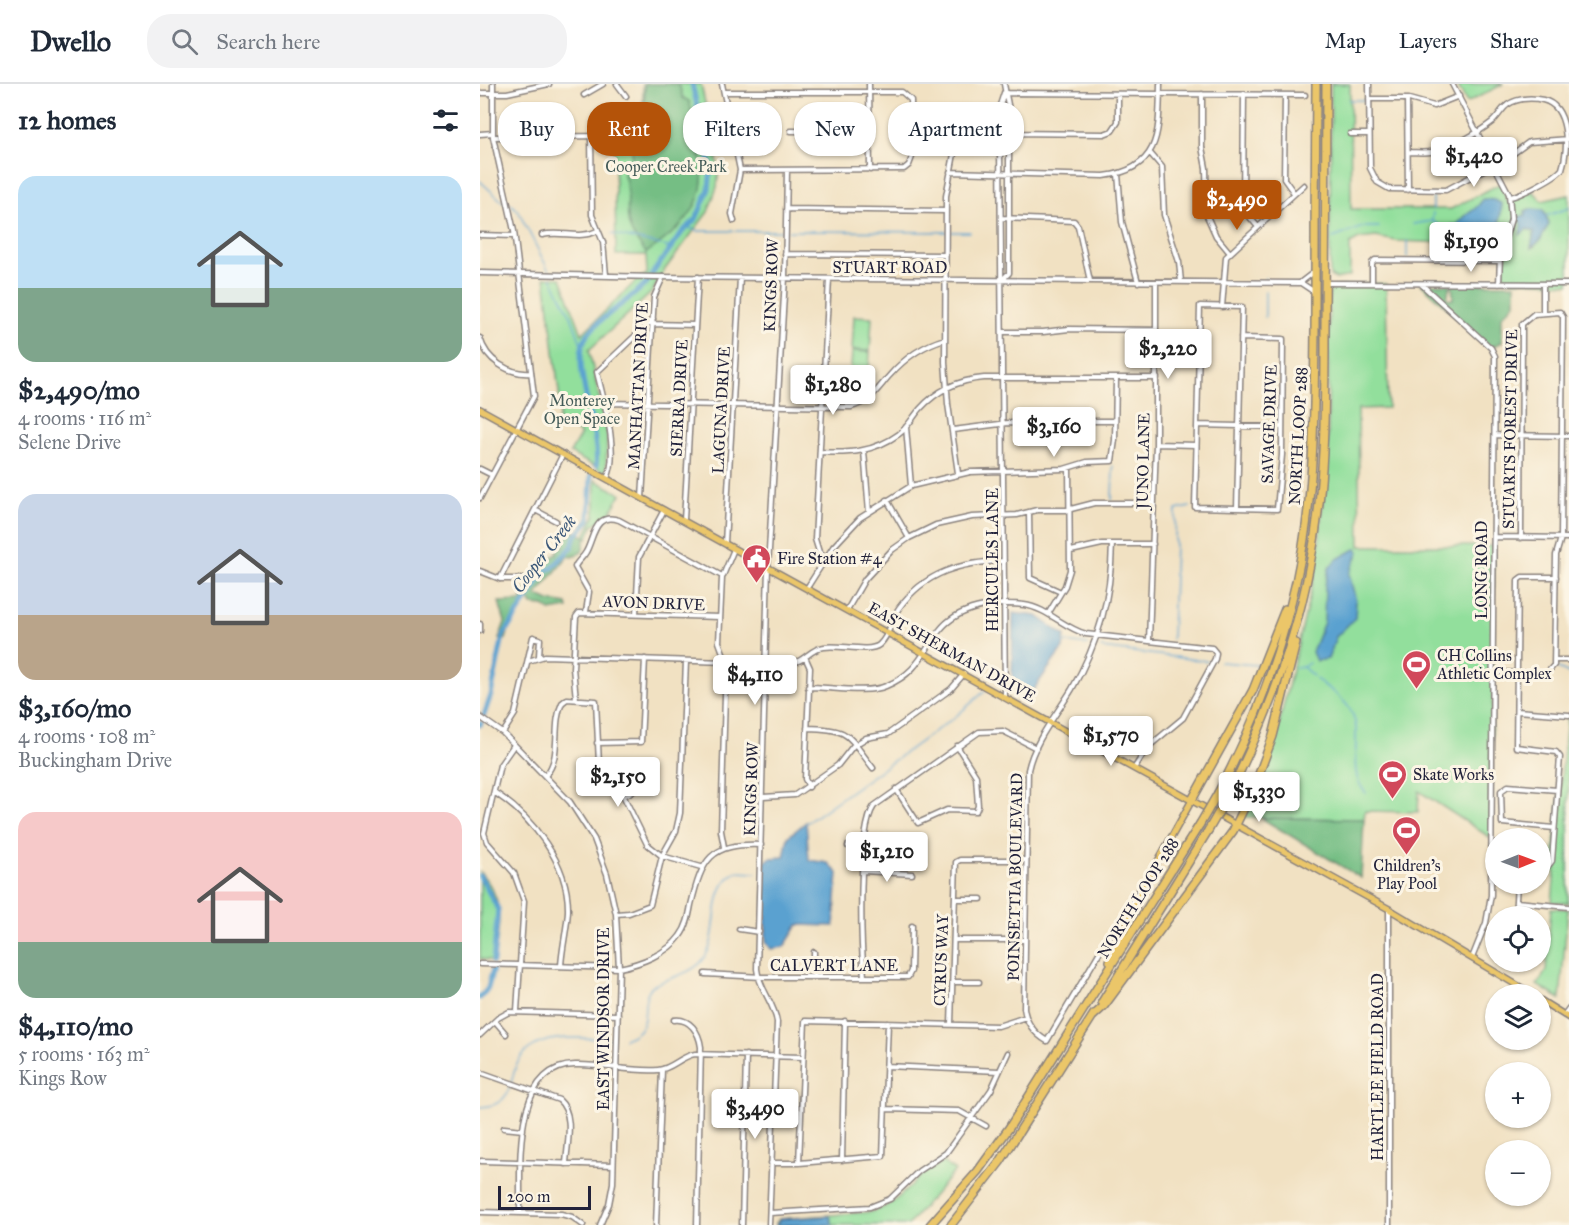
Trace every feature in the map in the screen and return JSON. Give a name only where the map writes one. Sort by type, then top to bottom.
[{"type":"highway","name":"NORTH LOOP 288","points":[[930,1225],[1003,1138],[1090,1001],[1218,793],[1262,699],[1287,621],[1300,561],[1313,452],[1316,137],[1314,84]]},
{"type":"highway","name":"NORTH LOOP 288","points":[[951,1225],[1000,1162],[1209,829],[1227,798],[1270,704],[1303,597],[1317,527],[1323,456],[1326,84]]},
{"type":"highway","points":[[1192,800],[1263,667],[1281,623],[1300,561]]},
{"type":"highway","points":[[1092,1017],[1104,1006],[1237,824],[1255,785],[1273,736],[1299,630],[1303,597]]},
{"type":"highway","points":[[1090,1001],[1129,925],[1148,879]]},
{"type":"main road","name":"EAST SHERMAN DRIVE","points":[[480,409],[1135,767],[1389,909],[1515,984]]},
{"type":"main road","name":"NORTH LOOP 288","points":[[1148,879],[1192,800]]},
{"type":"main road","points":[[1551,1007],[1567,1016]]},
{"type":"street","points":[[480,498],[534,396],[520,273],[493,135],[493,84]]},
{"type":"street","points":[[480,93],[507,93],[549,84]]},
{"type":"street","points":[[584,95],[603,84]]},
{"type":"street","points":[[616,84],[626,96]]},
{"type":"street","points":[[722,84],[740,170],[732,214],[734,221]]},
{"type":"street","points":[[869,84],[870,102]]},
{"type":"street","name":"HERCULES LANE","points":[[1004,84],[1006,102]]},
{"type":"street","points":[[950,172],[1009,175],[1118,174],[1136,166],[1150,153],[1158,132],[1160,84]]},
{"type":"street","points":[[1369,84],[1370,168],[1380,184],[1394,190],[1446,190],[1496,164],[1529,142],[1569,140]]},
{"type":"street","points":[[1452,84],[1496,164],[1510,197],[1511,219],[1499,261],[1499,284]]},
{"type":"street","points":[[724,92],[902,92],[908,94],[912,103],[912,157],[907,167],[897,170],[740,170]]},
{"type":"street","points":[[1004,93],[1305,95]]},
{"type":"street","name":"HERCULES LANE","points":[[1000,102],[1004,93]]},
{"type":"street","points":[[1024,134],[1104,134],[1112,131],[1118,122],[1118,94]]},
{"type":"street","points":[[1202,94],[1202,147],[1206,168],[1207,216],[1216,237],[1230,253]]},
{"type":"street","points":[[1244,94],[1243,201],[1248,215],[1258,227]]},
{"type":"street","points":[[1285,94],[1284,179],[1294,193]]},
{"type":"street","points":[[1369,99],[1407,99],[1437,106],[1459,96]]},
{"type":"street","points":[[1407,99],[1408,190]]},
{"type":"street","points":[[1408,152],[1440,150],[1493,121],[1512,102],[1541,99],[1554,104],[1562,111],[1567,122],[1569,140],[1567,159],[1559,172],[1527,192],[1510,197]]},
{"type":"street","points":[[480,134],[587,136]]},
{"type":"street","points":[[1350,134],[1369,134]]},
{"type":"street","points":[[1150,153],[1162,167],[1164,215],[1179,262],[1181,282]]},
{"type":"street","points":[[591,156],[592,215],[603,242],[606,275]]},
{"type":"street","points":[[870,156],[870,170]]},
{"type":"street","points":[[954,156],[946,211],[945,339],[946,388],[958,473]]},
{"type":"street","name":"HERCULES LANE","points":[[1001,156],[1005,697]]},
{"type":"street","name":"HERCULES LANE","points":[[1002,280],[1009,273],[1009,156]]},
{"type":"street","name":"KINGS ROW","points":[[769,1225],[776,1016],[758,976],[768,567],[784,278],[787,170]]},
{"type":"street","points":[[1118,174],[1122,222],[1138,282]]},
{"type":"street","points":[[1222,307],[1224,265],[1230,253],[1304,185]]},
{"type":"street","points":[[786,209],[946,211]]},
{"type":"street","points":[[1002,218],[1074,221],[1079,228],[1090,281]]},
{"type":"street","points":[[542,235],[553,233],[587,235],[597,231]]},
{"type":"street","points":[[480,235],[514,236]]},
{"type":"street","points":[[785,254],[945,255]]},
{"type":"street","points":[[1372,283],[1373,261],[1499,261]]},
{"type":"street","points":[[1301,283],[1315,269]]},
{"type":"street","name":"STUART ROAD","points":[[480,273],[740,278],[1301,283]]},
{"type":"street","name":"MANHATTAN DRIVE","points":[[642,498],[654,297],[663,277]]},
{"type":"street","name":"SIERRA DRIVE","points":[[684,520],[698,277]]},
{"type":"street","name":"LAGUNA DRIVE","points":[[725,543],[740,278]]},
{"type":"street","points":[[825,558],[819,552],[815,539],[829,279]]},
{"type":"street","name":"JUNO LANE","points":[[1149,641],[1156,444],[1156,282]]},
{"type":"street","points":[[1301,283],[1309,286],[1315,295]]},
{"type":"street","points":[[1325,283],[1569,284]]},
{"type":"street","name":"LONG ROAD","points":[[1421,284],[1494,352],[1493,828]]},
{"type":"street","points":[[1493,672],[1545,674],[1553,669],[1555,660],[1556,553],[1561,538],[1562,313],[1543,312],[1543,284]]},
{"type":"street","points":[[1200,306],[1222,307],[1242,307],[1237,508],[1195,507],[1200,306]]},
{"type":"street","name":"STUARTS FOREST DRIVE","points":[[1521,538],[1523,320],[1543,312]]},
{"type":"street","points":[[607,478],[610,472],[610,434],[597,372],[599,368],[653,321],[695,325]]},
{"type":"street","points":[[1003,332],[1043,332],[1069,329],[1155,330]]},
{"type":"street","points":[[480,338],[484,352],[494,360],[518,373],[531,373]]},
{"type":"street","name":"SAVAGE DRIVE","points":[[1237,508],[1277,509],[1282,427],[1283,339],[1241,338]]},
{"type":"street","points":[[604,403],[849,408],[865,402],[904,361],[925,347],[945,339]]},
{"type":"street","points":[[807,588],[825,558],[845,533],[869,512],[911,486],[958,473],[1069,468],[1087,462],[1113,460],[1116,378]]},
{"type":"street","points":[[820,452],[864,451],[888,441],[906,427],[930,399],[946,388],[973,379],[1157,378]]},
{"type":"street","points":[[952,430],[1003,423],[1060,425],[1084,421],[1115,421]]},
{"type":"street","points":[[1197,425],[1282,427]]},
{"type":"street","points":[[906,427],[911,486]]},
{"type":"street","points":[[1494,435],[1569,436]]},
{"type":"street","points":[[1156,444],[1196,445]]},
{"type":"street","points":[[864,451],[869,512]]},
{"type":"street","points":[[500,579],[563,454]]},
{"type":"street","points":[[1048,615],[1069,575],[1071,509],[1069,468]]},
{"type":"street","points":[[480,469],[492,475]]},
{"type":"street","points":[[887,500],[909,538]]},
{"type":"street","points":[[847,610],[873,569],[909,538],[936,525],[958,519],[1071,509],[1094,502],[1154,503]]},
{"type":"street","points":[[535,510],[556,521]]},
{"type":"street","points":[[636,614],[639,556],[665,510]]},
{"type":"street","points":[[1029,512],[1030,579],[1061,592]]},
{"type":"street","points":[[576,699],[574,657],[576,617],[579,613],[586,612],[590,592],[575,567],[586,553],[596,527],[605,520],[615,519],[722,576]]},
{"type":"street","points":[[1494,537],[1569,538]]},
{"type":"street","points":[[1070,551],[1112,544],[1153,544]]},
{"type":"street","name":"POINSETTIA BOULEVARD","points":[[1026,1017],[1027,775],[1036,748],[1093,651],[1100,619],[1108,599],[1112,544]]},
{"type":"street","points":[[724,847],[721,831],[726,661],[719,642],[722,576],[735,548]]},
{"type":"street","points":[[528,661],[539,656],[797,663],[812,652],[824,647],[872,648],[881,644],[900,607],[930,578],[958,565],[1004,561]]},
{"type":"street","points":[[480,571],[500,579],[526,579]]},
{"type":"street","points":[[1551,856],[1559,754],[1517,748],[1516,711],[1520,578],[1556,577]]},
{"type":"street","points":[[808,687],[879,688],[893,682],[919,664],[938,632],[955,616],[974,608],[1028,606],[1074,630],[1097,636],[1214,649],[1215,659],[1185,714],[1148,747],[1135,767]]},
{"type":"street","name":"AVON DRIVE","points":[[586,612],[720,617]]},
{"type":"street","points":[[480,624],[480,631]]},
{"type":"street","points":[[502,733],[514,714],[533,637],[540,639],[539,656]]},
{"type":"street","points":[[806,658],[810,668],[805,779],[809,787]]},
{"type":"street","points":[[597,743],[641,742],[645,659]]},
{"type":"street","points":[[1555,660],[1569,660]]},
{"type":"street","points":[[616,914],[650,905],[662,856],[676,831],[680,813],[686,661]]},
{"type":"street","points":[[763,797],[790,797],[809,787],[838,765],[849,748],[866,738],[888,734],[951,689],[964,674]]},
{"type":"street","points":[[545,776],[554,764],[560,705],[565,700],[596,701],[598,704],[599,764],[624,796],[647,844],[662,856],[701,867]]},
{"type":"street","points":[[1516,711],[1569,715]]},
{"type":"street","name":"EAST WINDSOR DRIVE","points":[[480,717],[502,733],[570,802],[594,838],[607,874],[616,914],[619,968],[611,1199],[600,1225]]},
{"type":"street","points":[[807,728],[838,730],[856,744],[873,768]]},
{"type":"street","points":[[864,976],[861,917],[867,822],[871,811],[896,789],[977,732],[991,729],[1004,732],[1036,748]]},
{"type":"street","points":[[514,745],[501,762],[484,836],[507,862],[522,892],[525,911],[518,965],[517,1011]]},
{"type":"street","points":[[896,789],[918,824],[945,811],[976,810],[978,806],[976,776],[957,746]]},
{"type":"street","points":[[1554,828],[1502,823],[1502,788],[1508,786],[1557,790]]},
{"type":"street","points":[[624,796],[640,787]]},
{"type":"street","points":[[494,792],[540,836],[561,873],[568,908],[561,966]]},
{"type":"street","points":[[480,964],[619,968],[665,950],[681,936],[687,922],[701,867],[709,858],[724,847],[739,844],[761,845]]},
{"type":"street","points":[[848,846],[865,847]]},
{"type":"street","name":"CYRUS WAY","points":[[951,1024],[957,861],[1026,860]]},
{"type":"street","points":[[864,871],[912,874]]},
{"type":"street","name":"NORTH LOOP 288","points":[[1026,1017],[1032,1028],[1047,1041],[1102,948],[1148,879]]},
{"type":"street","name":"LONG ROAD","points":[[1472,958],[1488,918],[1490,894]]},
{"type":"street","points":[[1516,894],[1516,906]]},
{"type":"street","points":[[955,899],[981,899]]},
{"type":"street","points":[[1516,902],[1569,906]]},
{"type":"street","name":"HARTLEE FIELD ROAD","points":[[1389,909],[1389,1225]]},
{"type":"street","name":"CALVERT LANE","points":[[705,974],[909,976],[912,926]]},
{"type":"street","points":[[739,929],[759,932]]},
{"type":"street","points":[[954,940],[1025,940]]},
{"type":"street","points":[[814,952],[814,975]]},
{"type":"street","points":[[952,982],[979,982]]},
{"type":"street","points":[[1567,1016],[1569,1008]]},
{"type":"street","points":[[480,1035],[505,1013],[517,1011],[618,1015]]},
{"type":"street","points":[[799,1163],[805,1021],[998,1026],[1026,1017]]},
{"type":"street","points":[[674,1020],[686,1021],[693,1026],[700,1042],[697,1225]]},
{"type":"street","points":[[495,1021],[506,1034]]},
{"type":"street","points":[[842,1160],[845,1021]]},
{"type":"street","points":[[771,1163],[883,1156],[888,1023]]},
{"type":"street","points":[[770,1213],[870,1207],[886,1202],[919,1171],[943,1156],[991,1090],[1008,1053]]},
{"type":"street","points":[[520,1212],[523,1130],[534,1091],[542,1076],[556,1067],[575,1065],[662,1070],[682,1058],[701,1054],[802,1057]]},
{"type":"street","points":[[742,1225],[746,1055]]},
{"type":"street","points":[[886,1066],[999,1071]]},
{"type":"street","points":[[656,1225],[662,1070]]},
{"type":"street","points":[[480,1072],[559,1100],[567,1110],[566,1164]]},
{"type":"street","points":[[885,1109],[955,1111],[973,1117],[986,1126]]},
{"type":"street","points":[[504,1128],[523,1130]]},
{"type":"street","points":[[481,1161],[613,1165]]},
{"type":"street","points":[[480,1212],[561,1214],[572,1217],[583,1225]]},
{"type":"green space","name":"Cooper Creek Park","points":[[643,84],[701,84],[705,102],[683,102],[683,156],[716,156],[719,169],[717,187],[708,212],[663,272],[652,292],[589,350],[607,434],[606,473],[570,453],[581,434],[558,420],[561,409],[545,277],[561,278],[582,334],[638,279],[647,274],[646,255],[616,255],[615,156],[671,156],[671,102],[643,102]]},
{"type":"green space","points":[[645,84],[679,84],[683,98],[689,102],[683,102],[683,156],[701,156],[702,170],[701,188],[696,204],[685,220],[669,236],[646,253],[630,229],[628,192],[623,172],[630,166],[632,156],[671,156],[671,102],[644,102]]},
{"type":"green space","points":[[1331,84],[1350,84],[1351,209],[1451,209],[1501,183],[1507,202],[1533,191],[1542,201],[1569,195],[1569,284],[1503,278],[1508,242],[1396,241],[1376,237],[1359,239],[1350,244],[1350,276],[1336,279],[1330,276]],"holes":[[[1486,199],[1502,204],[1498,233],[1450,236],[1445,230],[1452,229],[1452,225],[1455,226],[1464,216],[1476,211],[1481,202]],[[1543,210],[1549,222],[1535,246],[1531,248],[1534,232],[1527,229],[1520,234],[1522,222],[1519,217],[1526,215],[1525,211]]]},
{"type":"green space","points":[[1457,84],[1503,84],[1467,103]]},
{"type":"green space","points":[[1372,283],[1386,284],[1388,408],[1358,409],[1360,546],[1494,546],[1491,828],[1485,828],[1485,834],[1419,791],[1418,812],[1365,811],[1364,819],[1244,817],[1274,745],[1317,566],[1328,444],[1329,294],[1334,287]]},
{"type":"green space","points":[[1421,284],[1450,284],[1447,299],[1453,299],[1452,284],[1515,284],[1515,303],[1502,316],[1502,342],[1491,348]]},
{"type":"green space","points":[[854,316],[872,317],[870,351],[852,350]]},
{"type":"green space","points":[[852,351],[870,352],[868,385],[850,385]]},
{"type":"green space","points":[[595,480],[621,494],[609,515],[593,525],[587,539],[584,538],[595,515]]},
{"type":"green space","points":[[574,531],[586,537],[582,552],[573,557],[568,556],[536,595],[549,601],[567,604],[568,608],[550,611],[544,606],[532,605],[528,598],[510,625],[506,639],[501,642],[499,639],[505,622],[499,602],[521,601],[539,565],[557,554],[558,549],[564,546],[563,541]]},
{"type":"green space","points":[[1567,718],[1569,718],[1568,903],[1552,902],[1555,871],[1552,867]]},
{"type":"green space","points":[[1261,818],[1364,819],[1361,878]]},
{"type":"green space","points":[[480,872],[489,883],[498,904],[499,924],[494,961],[480,959]]},
{"type":"green space","points":[[1551,908],[1568,909],[1560,999],[1551,994],[1551,984],[1538,984],[1545,972],[1551,972]]},
{"type":"green space","points":[[943,1162],[955,1171],[908,1225],[775,1225],[779,1219],[878,1210],[893,1202],[922,1175]]},
{"type":"water","points":[[1483,199],[1495,200],[1502,204],[1498,233],[1451,237],[1445,230],[1452,229],[1451,225],[1457,225]]},
{"type":"water","points":[[1543,210],[1549,224],[1540,241],[1531,248],[1534,232],[1527,229],[1520,235],[1522,222],[1518,220],[1518,217],[1526,215],[1525,211]]},
{"type":"water","points":[[1357,548],[1359,552],[1349,574],[1356,601],[1355,618],[1336,637],[1328,659],[1316,661],[1312,652],[1324,622],[1325,585],[1329,568],[1337,559]]},
{"type":"water","points":[[1013,613],[1037,616],[1065,636],[1063,648],[1029,696],[1012,685]]},
{"type":"water","points":[[806,822],[809,860],[828,863],[838,873],[834,926],[798,925],[784,947],[771,949],[766,942],[765,862],[770,858],[784,857],[788,837]]},
{"type":"water","points":[[830,1216],[833,1225],[776,1225],[780,1219]]},
{"type":"waterway","name":"Cooper Creek","points":[[652,274],[683,231],[696,219],[709,189],[711,167],[692,84]]},
{"type":"waterway","points":[[1349,100],[1366,100]]},
{"type":"waterway","points":[[480,181],[503,202]]},
{"type":"waterway","points":[[1433,194],[1433,209]]},
{"type":"waterway","points":[[511,204],[518,211],[549,271]]},
{"type":"waterway","points":[[1546,216],[1569,208]]},
{"type":"waterway","points":[[1432,221],[1433,213]]},
{"type":"waterway","points":[[1413,224],[1432,221],[1447,230]]},
{"type":"waterway","points":[[1333,238],[1363,227],[1379,227]]},
{"type":"waterway","points":[[690,228],[697,231],[784,231]]},
{"type":"waterway","points":[[788,231],[970,232]]},
{"type":"waterway","points":[[612,234],[661,245]]},
{"type":"waterway","points":[[1407,241],[1407,257]]},
{"type":"waterway","name":"Cooper Creek","points":[[664,246],[670,248]]},
{"type":"waterway","points":[[551,277],[571,316],[582,346]]},
{"type":"waterway","name":"Cooper Creek","points":[[596,466],[594,435],[583,380],[582,349],[586,337],[593,329],[649,280]]},
{"type":"waterway","points":[[1265,291],[1265,317]]},
{"type":"waterway","points":[[1112,500],[1113,466]]},
{"type":"waterway","name":"Cooper Creek","points":[[484,715],[491,695],[503,636],[546,570],[552,568],[572,547],[574,538],[589,520],[591,475]]},
{"type":"waterway","points":[[1172,639],[1176,510],[1190,507]]},
{"type":"waterway","points":[[1065,642],[1088,645]]},
{"type":"waterway","points":[[1101,648],[1207,661]]},
{"type":"waterway","points":[[1220,662],[1258,665]]},
{"type":"waterway","points":[[1303,667],[1309,663]]},
{"type":"waterway","points":[[1295,668],[1303,667],[1313,676]]},
{"type":"waterway","points":[[1558,668],[1569,673]]},
{"type":"waterway","points":[[1316,679],[1340,698],[1351,711],[1356,731],[1356,774],[1366,793]]},
{"type":"waterway","points":[[805,824],[955,717],[985,691]]},
{"type":"waterway","points":[[624,1039],[634,1035],[640,1029],[646,1000],[652,986],[685,973],[702,961],[712,939],[717,900],[727,879],[737,872],[756,873]]},
{"type":"waterway","name":"Cooper Creek","points":[[480,876],[498,909],[493,962]]},
{"type":"waterway","name":"Cooper Creek","points":[[480,998],[488,988],[493,969]]},
{"type":"waterway","points":[[480,1107],[493,1105],[502,1100],[521,1057],[538,1044],[569,1038],[611,1039]]},
{"type":"place","name":"Fire Station #4","points":[[756,584]]},
{"type":"place","name":"CH Collins Athletic Complex","points":[[1416,690]]},
{"type":"place","name":"Skate Works","points":[[1392,800]]},
{"type":"place","name":"Children's Play Pool","points":[[1407,856]]},
{"type":"park label","name":"Monterey Open Space","points":[[582,409]]}]
